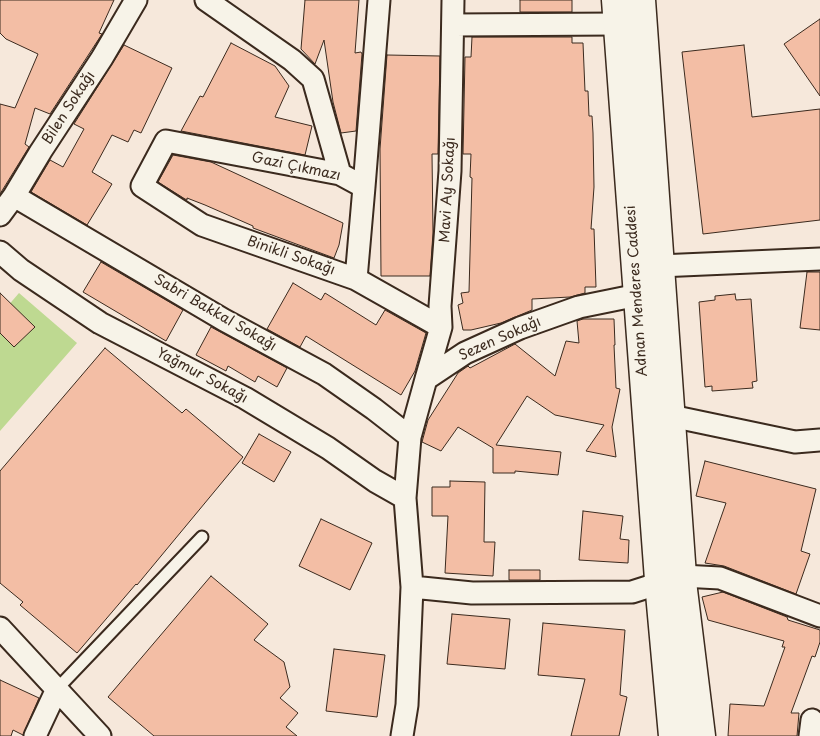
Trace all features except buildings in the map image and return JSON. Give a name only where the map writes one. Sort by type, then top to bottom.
[{"type":"street","name":"Bilen Sokağı","points":[[0,215],[102,58],[136,0]]},
{"type":"street","points":[[206,0],[292,60],[313,79],[340,174]]},
{"type":"street","points":[[356,279],[379,0]]},
{"type":"street","name":"Mavi Ay Sokağı","points":[[426,378],[441,327],[440,306],[450,171],[453,0]]},
{"type":"street","name":"Adnan Menderes Caddesi","points":[[641,0],[671,416],[673,736]]},
{"type":"street","points":[[453,25],[617,12]]},
{"type":"street","name":"Adnan Menderes Caddesi","points":[[617,12],[638,295],[671,579],[702,736]]},
{"type":"street","name":"Gazi Çıkmazı","points":[[142,186],[166,141],[340,174],[364,187]]},
{"type":"street","name":"Binikli Sokağı","points":[[142,186],[202,225],[356,279],[441,327]]},
{"type":"street","name":"Sabri Bakkal Sokağı","points":[[14,196],[224,320],[324,374],[374,408],[410,437]]},
{"type":"street","name":"Yağmur Sokağı","points":[[0,252],[21,270],[100,322],[245,398],[328,448],[375,481],[405,498]]},
{"type":"street","points":[[659,266],[820,259]]},
{"type":"street","name":"Sezen Sokağı","points":[[426,378],[464,353],[520,328],[579,307],[638,295]]},
{"type":"street","points":[[402,736],[407,705],[412,587],[405,498],[410,437],[426,378]]},
{"type":"street","points":[[671,416],[795,442],[820,440]]},
{"type":"street","points":[[412,587],[472,593],[632,592],[671,579],[720,578],[820,616]]},
{"type":"street","points":[[0,628],[100,736]]},
{"type":"street","points":[[35,736],[57,690]]},
{"type":"lane","points":[[57,690],[202,537]]},
{"type":"green space","points":[[19,293],[77,343],[0,431],[0,315]]}]
